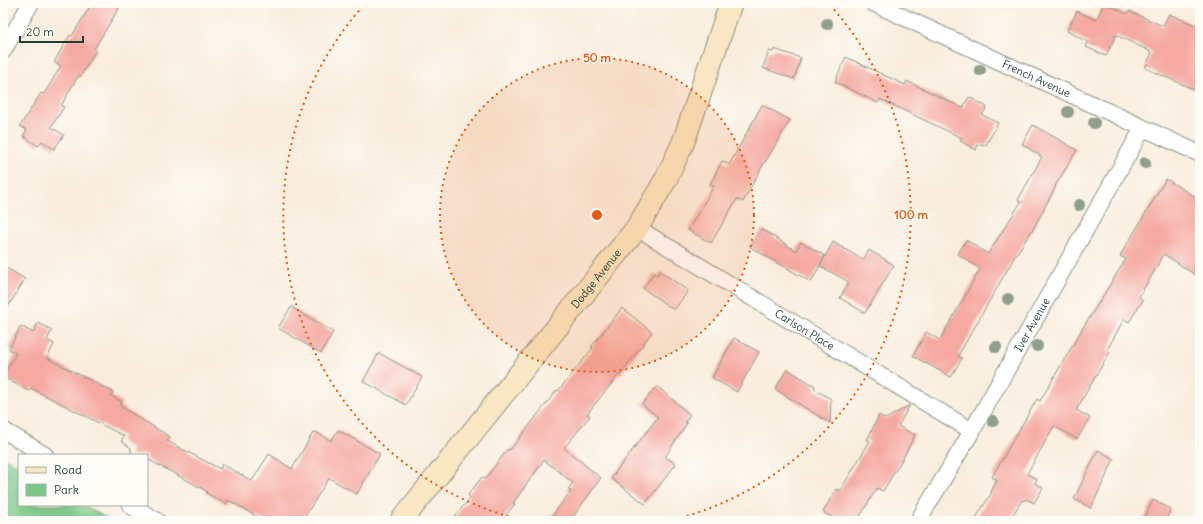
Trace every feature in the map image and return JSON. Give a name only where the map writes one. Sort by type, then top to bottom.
[{"type":"main road","name":"Dodge Avenue","points":[[401,521],[637,228],[666,179],[683,143],[731,3]]},
{"type":"street","points":[[3,51],[31,3]]},
{"type":"street","name":"French Avenue","points":[[873,3],[1200,154]]},
{"type":"street","name":"Iver Avenue","points":[[918,521],[972,430],[1143,128]]},
{"type":"street","name":"Carlson Place","points":[[637,228],[972,430]]},
{"type":"street","points":[[3,430],[43,454]]},
{"type":"street","points":[[132,506],[157,521]]},
{"type":"green space","points":[[3,457],[18,465],[18,506],[86,506],[111,521],[3,521]]},
{"type":"building","points":[[92,3],[110,3],[119,8],[94,49],[96,50],[80,77],[78,76],[61,106],[64,107],[51,127],[64,135],[54,149],[42,141],[38,146],[23,136],[27,130],[20,126],[41,93],[44,94],[61,66],[54,62]]},
{"type":"building","points":[[1104,3],[1127,14],[1129,11],[1163,26],[1169,14],[1200,27],[1200,92],[1145,68],[1152,52],[1116,35],[1106,56],[1086,47],[1088,42],[1067,31],[1077,11],[1096,20]]},
{"type":"building","points":[[774,49],[801,58],[794,79],[763,68],[769,51],[773,52]]},
{"type":"building","points":[[846,57],[905,85],[907,81],[963,108],[969,97],[987,107],[982,115],[998,123],[986,145],[978,144],[976,150],[960,141],[962,138],[880,99],[878,103],[835,82]]},
{"type":"building","points":[[762,105],[790,120],[765,161],[743,202],[737,199],[711,243],[688,230],[714,186],[710,184],[722,161],[729,165]]},
{"type":"building","points":[[1033,125],[1077,150],[1055,186],[1033,229],[1015,256],[958,356],[962,358],[951,377],[913,356],[926,332],[940,340],[980,269],[958,254],[966,240],[988,254],[1021,202],[1018,200],[1042,157],[1022,144]]},
{"type":"building","points":[[1166,179],[1200,200],[1200,278],[1164,254],[1139,297],[1143,300],[1129,322],[1124,319],[1107,350],[1110,352],[1076,410],[1090,418],[1077,439],[1054,426],[1027,474],[1037,479],[1035,483],[1043,488],[1034,503],[1026,499],[1024,501],[1022,500],[1009,521],[974,521],[992,492],[997,480],[992,477],[1037,399],[1040,401],[1126,259],[1120,256]]},
{"type":"building","points":[[762,229],[796,251],[801,242],[825,256],[811,282],[750,247]]},
{"type":"building","points":[[833,242],[863,260],[869,250],[894,265],[865,313],[840,298],[849,282],[820,266]]},
{"type":"building","points":[[3,266],[25,279],[3,315]]},
{"type":"building","points":[[660,271],[688,291],[674,310],[643,288],[654,273],[658,275]]},
{"type":"building","points":[[291,307],[333,332],[321,353],[278,328]]},
{"type":"building","points":[[622,308],[652,332],[620,375],[619,374],[587,414],[590,416],[564,448],[601,478],[570,521],[548,521],[571,491],[568,489],[573,483],[544,460],[513,503],[515,504],[501,521],[451,521],[470,498],[468,495],[482,477],[485,479],[508,449],[510,450],[557,390],[558,391],[593,348],[591,347]]},
{"type":"building","points":[[38,323],[52,330],[47,340],[54,344],[47,358],[113,392],[111,396],[122,402],[120,406],[170,437],[167,441],[220,469],[222,464],[252,481],[269,454],[292,469],[314,431],[331,441],[338,430],[380,454],[357,494],[329,478],[302,521],[265,521],[228,500],[226,504],[206,493],[207,491],[148,460],[148,454],[131,454],[131,448],[121,441],[124,436],[31,388],[29,391],[3,377],[16,353],[9,349],[21,326],[33,333]]},
{"type":"building","points":[[734,338],[759,352],[737,392],[712,378]]},
{"type":"building","points":[[379,353],[422,377],[406,405],[363,381]]},
{"type":"building","points":[[787,369],[815,386],[814,389],[831,399],[830,423],[775,389]]},
{"type":"building","points":[[657,386],[690,415],[685,422],[687,423],[665,457],[676,464],[645,504],[611,478],[658,417],[642,404]]},
{"type":"building","points":[[910,405],[898,426],[915,435],[883,491],[877,488],[857,521],[839,521],[823,512],[836,489],[840,491],[870,441],[867,440],[879,415],[886,419]]},
{"type":"building","points":[[1098,450],[1114,459],[1091,508],[1074,499]]},
{"type":"building","points":[[1153,500],[1171,509],[1165,521],[1143,521]]}]
